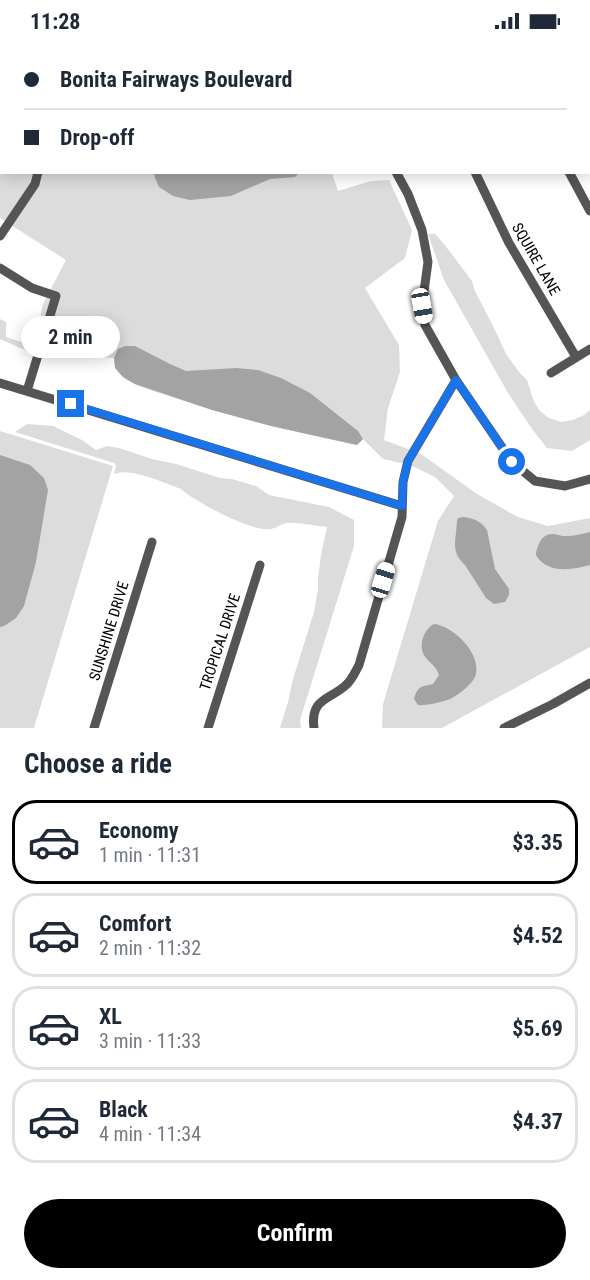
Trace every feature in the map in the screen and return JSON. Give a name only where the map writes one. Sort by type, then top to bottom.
[{"type":"street","points":[[0,236],[35,184],[38,174]]},
{"type":"street","points":[[397,174],[408,194],[422,230],[428,262],[422,306],[425,325],[456,380],[512,462],[535,481],[565,486],[590,479]]},
{"type":"street","name":"SQUIRE LANE","points":[[476,174],[509,243],[576,357]]},
{"type":"street","points":[[570,174],[590,211]]},
{"type":"street","points":[[0,268],[32,288],[56,296],[27,391]]},
{"type":"street","points":[[551,373],[590,349]]},
{"type":"street","points":[[314,728],[315,712],[322,700],[345,686],[353,678],[359,665],[402,517],[403,482],[408,461],[456,380]]},
{"type":"street","points":[[0,382],[402,506]]},
{"type":"street","name":"SUNSHINE DRIVE","points":[[94,728],[152,542]]},
{"type":"street","name":"TROPICAL DRIVE","points":[[208,728],[260,565]]},
{"type":"street","points":[[504,728],[590,683]]},
{"type":"shaded area","points":[[0,174],[332,174],[338,191],[371,181],[389,180],[412,230],[405,258],[365,288],[399,345],[400,372],[388,408],[384,440],[421,454],[477,494],[518,517],[548,526],[590,518],[590,647],[442,728],[382,728],[383,704],[438,521],[454,496],[435,477],[410,465],[383,459],[363,439],[357,445],[311,435],[220,412],[149,390],[124,378],[117,369],[114,358],[30,352],[0,339],[0,319],[6,322],[6,337],[34,346],[43,304],[66,260],[0,218]]},
{"type":"shaded area","points":[[154,174],[298,174],[295,177],[270,179],[231,196],[190,200],[173,196],[159,187]]},
{"type":"shaded area","points":[[428,234],[435,234],[472,281],[506,354],[527,380],[534,402],[540,411],[549,418],[561,422],[573,420],[590,410],[590,440],[572,451],[547,448],[532,429],[508,393],[444,280]]},
{"type":"shaded area","points":[[135,346],[186,371],[236,368],[258,370],[281,378],[310,393],[358,431],[363,439],[357,445],[271,426],[212,410],[135,384],[123,377],[115,368],[114,358],[118,349]]},
{"type":"shaded area","points":[[27,424],[53,426],[82,440],[96,450],[107,446],[119,448],[220,478],[256,486],[269,495],[329,507],[354,520],[354,546],[300,720],[301,728],[280,728],[314,612],[327,527],[286,523],[264,529],[245,524],[208,507],[181,489],[138,474],[121,472],[114,474],[116,466],[114,463],[15,432]]},
{"type":"shaded area","points":[[0,431],[113,466],[34,728],[0,728]]},
{"type":"shaded area","points":[[0,455],[30,465],[44,478],[48,490],[36,562],[24,606],[16,618],[0,627]]},
{"type":"shaded area","points":[[463,517],[482,524],[487,530],[495,569],[509,589],[505,602],[494,604],[486,598],[457,554],[455,542],[457,522],[458,518]]},
{"type":"shaded area","points":[[590,532],[590,565],[567,569],[553,568],[546,565],[536,555],[541,541],[548,534],[564,536]]},
{"type":"shaded area","points":[[434,624],[449,630],[464,641],[474,657],[476,673],[469,685],[453,697],[418,705],[414,699],[417,691],[420,687],[433,684],[439,675],[422,651],[425,633]]},
{"type":"route","points":[[71,404],[402,506],[403,482],[408,461],[456,380],[512,462]]}]
